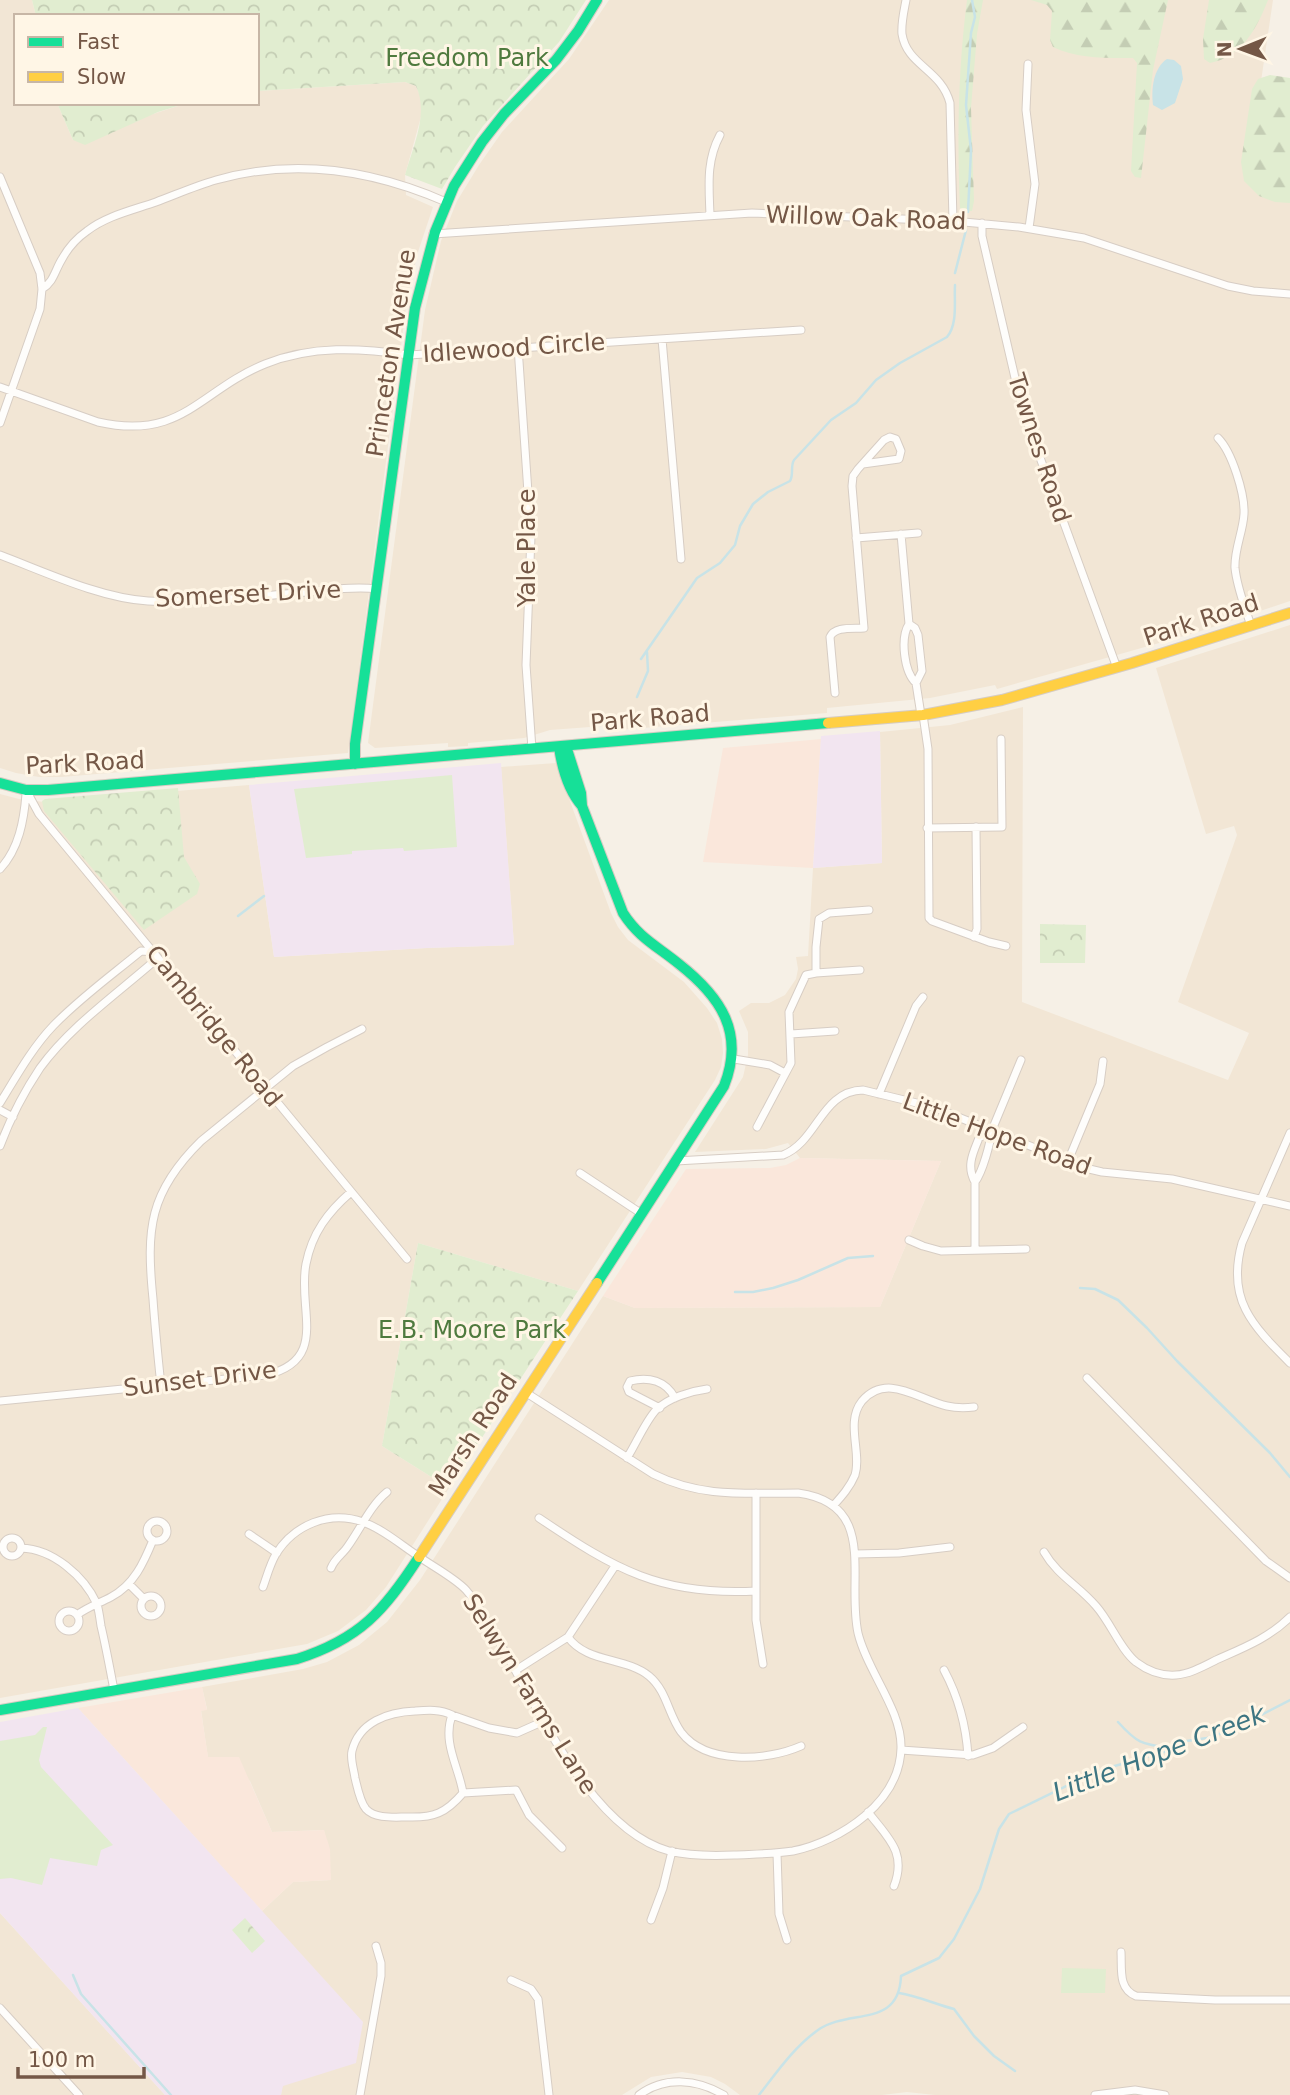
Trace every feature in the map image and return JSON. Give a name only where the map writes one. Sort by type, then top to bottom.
[{"type":"street","name":"Princeton Avenue","points":[[355,764],[355,744],[409,355],[422,271],[433,234],[446,202],[481,143],[563,51],[597,0]]},
{"type":"street","points":[[906,0],[902,22],[905,44],[912,57],[938,79],[950,103],[953,221]]},
{"type":"street","points":[[1028,64],[1026,110],[1035,184],[1029,228]]},
{"type":"street","points":[[710,215],[712,149],[720,135]]},
{"type":"street","points":[[42,289],[55,275],[60,262],[75,241],[100,222],[214,180],[240,174],[292,169],[341,171],[397,183],[446,202]]},
{"type":"street","points":[[0,177],[40,273],[42,289],[40,309],[0,423]]},
{"type":"street","name":"Willow Oak Road","points":[[433,234],[710,215],[792,213],[982,223],[1084,238],[1228,286],[1290,294]]},
{"type":"street","name":"Townes Road","points":[[982,223],[982,236],[1019,395],[1117,668]]},
{"type":"street","name":"Idlewood Circle","points":[[0,387],[97,422],[111,425],[147,425],[180,416],[245,374],[295,355],[341,349],[409,355],[801,330]]},
{"type":"street","points":[[662,339],[681,559]]},
{"type":"street","name":"Yale Place","points":[[519,347],[531,536],[526,665],[532,749]]},
{"type":"street","points":[[835,693],[830,643],[832,633],[836,630],[864,628],[853,476],[863,464],[887,438],[896,439],[901,451],[899,459],[863,464]]},
{"type":"street","points":[[1218,438],[1230,456],[1243,500],[1235,566],[1251,626]]},
{"type":"street","points":[[856,538],[918,533]]},
{"type":"street","points":[[901,534],[909,624],[904,636],[907,672],[916,683],[928,749],[929,918],[974,937],[1006,946]]},
{"type":"street","name":"Somerset Drive","points":[[0,555],[96,589],[148,601],[377,589]]},
{"type":"street","name":"Park Road","points":[[0,783],[26,790],[48,790],[922,715],[980,705],[1117,668],[1290,612]]},
{"type":"street","points":[[909,624],[915,628],[918,635],[922,671],[916,683]]},
{"type":"street","points":[[927,828],[1002,827],[1001,739]]},
{"type":"street","points":[[562,746],[581,793],[582,806],[629,925],[649,944],[686,969],[716,1001],[731,1030],[734,1059],[770,1065],[785,1073]]},
{"type":"street","points":[[0,869],[14,848],[24,813],[26,790]]},
{"type":"street","name":"Cambridge Road","points":[[26,790],[39,814],[407,1259]]},
{"type":"street","points":[[974,937],[977,929],[976,827]]},
{"type":"street","points":[[816,973],[819,919],[829,913],[869,910]]},
{"type":"street","points":[[0,1103],[26,1061],[51,1028],[141,951],[155,952],[152,963],[62,1044],[40,1069],[0,1146]]},
{"type":"street","points":[[757,1127],[791,1063],[791,1007],[806,975],[860,970]]},
{"type":"street","points":[[879,1094],[916,1006],[923,997]]},
{"type":"street","points":[[161,1386],[149,1249],[158,1202],[166,1185],[188,1154],[293,1066],[362,1029]]},
{"type":"street","points":[[791,1034],[835,1031]]},
{"type":"street","name":"Marsh Road","points":[[0,1710],[298,1659],[333,1647],[352,1636],[383,1609],[724,1086],[734,1059]]},
{"type":"street","points":[[975,1182],[980,1174],[992,1130],[1021,1060]]},
{"type":"street","points":[[1068,1161],[1100,1084],[1103,1061]]},
{"type":"street","name":"Little Hope Road","points":[[676,1161],[783,1155],[803,1142],[840,1095],[853,1090],[863,1090],[933,1107],[1102,1172],[1172,1179],[1290,1206]]},
{"type":"street","points":[[0,1110],[13,1117]]},
{"type":"street","points":[[975,1249],[975,1182],[969,1172],[970,1162],[979,1138],[992,1130]]},
{"type":"street","points":[[1290,1133],[1238,1256],[1237,1270],[1238,1289],[1244,1309],[1255,1327],[1290,1363]]},
{"type":"street","points":[[580,1173],[642,1214]]},
{"type":"street","name":"Sunset Drive","points":[[0,1401],[280,1372],[294,1363],[307,1338],[304,1286],[306,1261],[311,1244],[326,1216],[351,1192]]},
{"type":"street","points":[[909,1240],[941,1251],[1026,1249]]},
{"type":"street","points":[[660,1408],[629,1392],[626,1387],[630,1381],[640,1378],[657,1381],[670,1388],[676,1398]]},
{"type":"street","points":[[1087,1378],[1266,1561],[1290,1578]]},
{"type":"street","points":[[525,1392],[653,1474],[687,1488],[716,1493],[811,1495],[833,1506],[848,1489],[856,1472],[857,1409],[872,1393],[888,1388],[902,1389],[948,1407],[974,1407]]},
{"type":"street","points":[[627,1458],[657,1410],[676,1398],[696,1390],[707,1389]]},
{"type":"street","points":[[331,1568],[346,1550],[373,1507],[387,1492]]},
{"type":"street","points":[[756,1493],[757,1620],[763,1664]]},
{"type":"street","name":"Selwyn Farms Lane","points":[[263,1587],[277,1553],[290,1536],[316,1521],[335,1517],[364,1522],[466,1589],[544,1721],[587,1787],[607,1812],[640,1839],[672,1851],[711,1856],[777,1853],[830,1838],[868,1812],[889,1789],[896,1776],[901,1750],[896,1718],[866,1658],[858,1631],[852,1532],[843,1516],[833,1506]]},
{"type":"street","points":[[539,1518],[615,1566],[645,1578],[678,1587],[723,1592],[756,1591]]},
{"type":"street","points":[[249,1534],[277,1553]]},
{"type":"street","points":[[77,1615],[117,1594],[129,1584],[137,1574],[153,1540]]},
{"type":"street","points":[[855,1554],[899,1553],[950,1547]]},
{"type":"street","points":[[21,1548],[42,1552],[67,1567],[79,1577],[97,1604],[114,1690]]},
{"type":"street","points":[[1044,1552],[1059,1573],[1096,1605],[1127,1654],[1155,1673],[1174,1675],[1190,1672],[1258,1641],[1290,1617]]},
{"type":"street","points":[[516,1670],[568,1637],[615,1566]]},
{"type":"street","points":[[129,1584],[144,1599]]},
{"type":"street","points":[[568,1637],[576,1646],[589,1653],[649,1676],[660,1689],[682,1732],[701,1749],[723,1756],[760,1756],[785,1753],[801,1746]]},
{"type":"street","points":[[944,1670],[961,1707],[968,1756]]},
{"type":"street","points":[[452,1715],[448,1727],[453,1764],[460,1773],[463,1793],[450,1809],[423,1818],[380,1816],[366,1809],[357,1787],[351,1753],[370,1723],[396,1712],[431,1710],[444,1711],[489,1728],[517,1733],[544,1721]]},
{"type":"street","points":[[901,1750],[968,1756],[993,1748],[1023,1727]]},
{"type":"street","points":[[463,1793],[516,1790],[529,1815],[562,1849]]},
{"type":"street","points":[[868,1812],[898,1855],[900,1867],[894,1886]]},
{"type":"street","points":[[651,1920],[663,1888],[672,1851]]},
{"type":"street","points":[[777,1853],[779,1914],[787,1940]]},
{"type":"street","points":[[360,2095],[381,1976],[381,1963],[376,1946]]},
{"type":"street","points":[[1121,1952],[1123,1986],[1131,1994],[1215,2000],[1290,2000]]},
{"type":"street","points":[[511,1980],[526,1985],[538,1999],[549,2095]]},
{"type":"street","points":[[0,2008],[79,2095]]},
{"type":"street","points":[[639,2095],[661,2084],[681,2082],[702,2084],[724,2095]]},
{"type":"street","points":[[1095,2095],[1135,2090],[1165,2095]]},
{"type":"shaded area","points":[[0,0],[32,0],[36,14],[14,14],[14,105],[58,105],[73,140],[181,105],[259,105],[259,91],[405,82],[416,86],[421,98],[422,113],[405,175],[406,195],[433,207],[417,255],[406,308],[348,753],[61,777],[39,777],[0,768]]},
{"type":"shaded area","points":[[609,0],[1273,0],[1247,176],[1290,187],[1290,601],[1198,632],[997,689],[995,685],[930,698],[827,708],[827,713],[618,730],[617,725],[550,730],[524,738],[468,743],[468,746],[448,747],[448,743],[375,748],[368,743],[425,310],[441,241],[457,201],[502,132],[569,59]]},
{"type":"shaded area","points":[[1290,625],[1290,2095],[935,2095],[907,2092],[882,2095],[740,2095],[711,2077],[682,2072],[651,2077],[622,2095],[281,2095],[262,1911],[293,1882],[331,1880],[324,1830],[272,1832],[250,1781],[208,1758],[201,1710],[207,1709],[202,1687],[303,1669],[327,1662],[359,1645],[387,1622],[420,1580],[603,1296],[635,1308],[880,1307],[941,1161],[800,1158],[788,1143],[766,1149],[695,1152],[743,1077],[748,1055],[748,1032],[739,1011],[751,1003],[769,1003],[785,995],[796,979],[796,957],[808,956],[813,868],[882,863],[880,732],[950,725],[1023,707],[1022,1002],[1228,1080],[1249,1033],[1178,1002],[1237,835],[1234,826],[1206,834],[1156,668]]},
{"type":"shaded area","points":[[880,731],[882,863],[813,868],[821,736]]},
{"type":"shaded area","points":[[821,739],[813,868],[703,862],[723,748]]},
{"type":"shaded area","points":[[501,763],[514,945],[274,957],[249,785]]},
{"type":"shaded area","points":[[556,763],[618,927],[628,940],[684,982],[717,1023],[723,1053],[715,1080],[578,1291],[418,1243],[382,1446],[449,1488],[386,1587],[366,1610],[338,1631],[307,1644],[0,1698],[0,794],[44,802],[249,785],[274,957],[514,945],[501,767]]},
{"type":"shaded area","points":[[800,1158],[941,1161],[880,1307],[635,1308],[603,1296],[686,1169],[770,1168],[786,1165]]},
{"type":"shaded area","points":[[202,1687],[207,1710],[201,1711],[208,1757],[239,1757],[272,1832],[324,1830],[330,1849],[331,1880],[293,1882],[262,1911],[78,1708]]},
{"type":"shaded area","points":[[78,1708],[363,2022],[356,2063],[283,2086],[281,2095],[165,2095],[0,1913],[0,1722]]},
{"type":"shaded area","points":[[0,1913],[59,1978],[165,2095],[0,2095]]},
{"type":"green space","name":"Freedom Park","points":[[32,0],[586,0],[559,42],[483,126],[442,189],[405,175],[420,119],[420,97],[416,86],[405,82],[259,91],[259,14],[36,14]]},
{"type":"green space","points":[[967,0],[983,0],[977,34],[971,108],[972,211],[960,208],[959,182],[960,78]]},
{"type":"green space","points":[[1031,0],[1168,0],[1153,70],[1141,178],[1135,177],[1131,171],[1137,63],[1133,58],[1082,56],[1053,47],[1050,40],[1052,11],[1047,5]]},
{"type":"green space","points":[[1209,0],[1268,0],[1259,21],[1240,48],[1221,60],[1210,63],[1204,59],[1203,39]]},
{"type":"green space","points":[[1270,75],[1290,78],[1290,203],[1275,202],[1259,196],[1244,181],[1241,162],[1252,89],[1258,79]]},
{"type":"green space","points":[[58,105],[181,105],[158,112],[85,145],[73,140]]},
{"type":"green space","points":[[452,775],[457,847],[352,851],[352,854],[306,858],[294,789]]},
{"type":"green space","points":[[178,788],[184,857],[200,884],[197,894],[144,930],[44,811],[42,801]]},
{"type":"green space","points":[[1040,924],[1086,925],[1085,963],[1040,963]]},
{"type":"green space","name":"E.B. Moore Park","points":[[418,1243],[578,1291],[449,1488],[382,1446]]},
{"type":"green space","points":[[43,1727],[47,1727],[39,1760],[41,1767],[113,1845],[101,1850],[97,1866],[50,1858],[42,1885],[11,1878],[0,1879],[0,1741],[35,1735]]},
{"type":"green space","points":[[245,1918],[265,1941],[252,1953],[232,1930]]},
{"type":"green space","points":[[1062,1968],[1106,1969],[1105,1993],[1061,1993]]},
{"type":"water","points":[[1167,59],[1174,60],[1181,66],[1183,79],[1175,103],[1162,110],[1153,105],[1152,93],[1156,74]]},
{"type":"waterway","points":[[968,212],[971,150],[966,105],[971,33],[975,17],[972,0]]},
{"type":"waterway","points":[[955,273],[966,230]]},
{"type":"waterway","points":[[641,659],[697,578],[720,563],[735,545],[740,526],[753,504],[768,492],[790,481],[794,460],[831,420],[856,403],[876,380],[900,363],[947,337],[953,326],[955,285]]},
{"type":"waterway","points":[[637,697],[648,671],[647,652]]},
{"type":"waterway","points":[[238,916],[264,896]]},
{"type":"waterway","points":[[735,1292],[773,1288],[848,1258],[873,1256]]},
{"type":"waterway","points":[[1080,1288],[1095,1289],[1118,1300],[1270,1453],[1290,1477]]},
{"type":"waterway","name":"Little Hope Creek","points":[[759,2095],[794,2052],[818,2030],[830,2024],[882,2011],[892,2004],[898,1993],[901,1976],[939,1958],[954,1939],[980,1889],[999,1829],[1009,1814],[1097,1771],[1164,1752],[1180,1742],[1207,1738],[1232,1730],[1290,1700]]},
{"type":"waterway","points":[[1118,1722],[1140,1741],[1169,1748]]},
{"type":"waterway","points":[[73,1975],[81,1994],[171,2095]]},
{"type":"waterway","points":[[899,1993],[954,2009],[974,2036],[994,2056],[1015,2071]]},
{"type":"traffic: fast","points":[[355,764],[355,744],[415,308],[435,232],[454,186],[482,142],[504,114],[556,60],[597,0]]},
{"type":"traffic: fast","points":[[0,783],[26,790],[48,790],[828,723]]},
{"type":"traffic: fast","points":[[566,746],[581,793],[582,806],[623,913],[642,935],[707,990],[725,1018],[732,1049],[724,1086],[597,1283]]},
{"type":"traffic: fast","points":[[559,747],[566,778],[582,806]]},
{"type":"traffic: fast","points":[[0,1710],[297,1659],[319,1651],[354,1632],[382,1608],[419,1557]]},
{"type":"traffic: slow","points":[[828,723],[923,715],[1002,700],[1132,663],[1290,613]]},
{"type":"traffic: slow","points":[[419,1557],[597,1283]]}]
